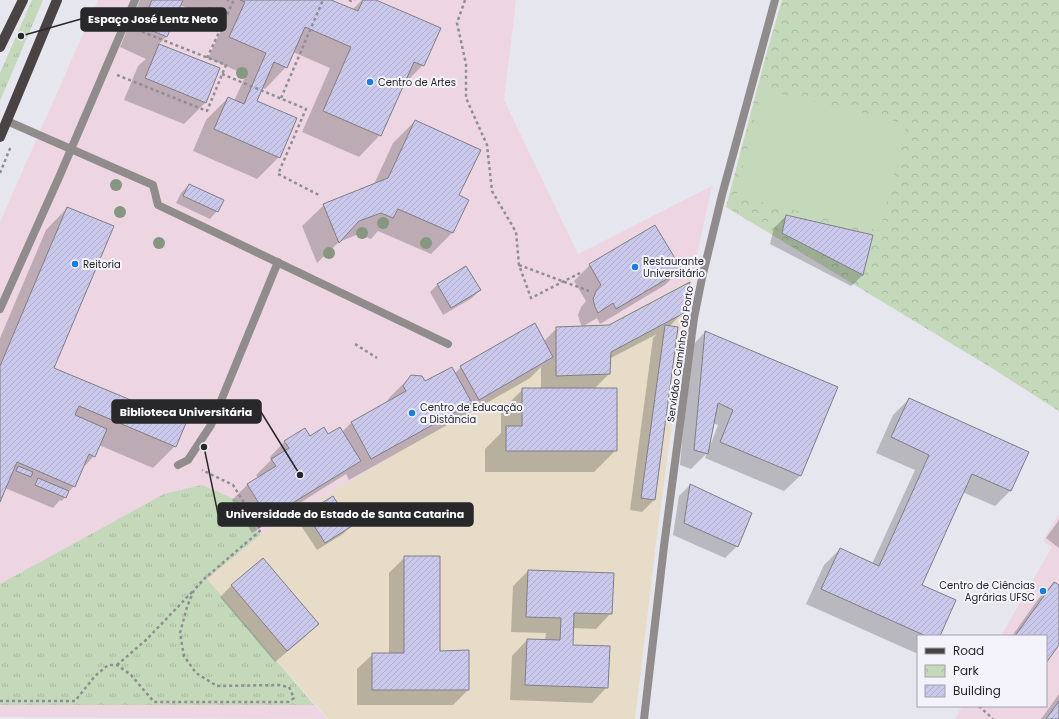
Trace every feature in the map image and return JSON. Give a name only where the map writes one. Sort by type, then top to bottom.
[{"type":"main road","points":[[0,47],[23,0]]},
{"type":"main road","points":[[0,137],[4,119],[57,0]]},
{"type":"street","points":[[0,309],[135,0]]},
{"type":"street","name":"Servidão Caminho do Porto","points":[[644,719],[694,318],[722,195],[775,0]]},
{"type":"street","points":[[4,119],[153,185],[158,205],[448,344]]},
{"type":"street","points":[[178,465],[188,460],[211,425],[278,262]]},
{"type":"path","points":[[208,58],[233,2],[227,0]]},
{"type":"path","points":[[280,98],[324,0]]},
{"type":"path","points":[[349,0],[355,0]]},
{"type":"path","points":[[465,0],[457,23],[466,64],[466,98],[487,145],[492,191],[516,232],[519,265],[531,298],[580,273]]},
{"type":"path","points":[[116,75],[207,111],[226,65],[135,29]]},
{"type":"path","points":[[222,74],[306,109],[278,174],[319,195]]},
{"type":"path","points":[[519,265],[589,291]]},
{"type":"path","points":[[355,344],[377,358]]},
{"type":"path","points":[[117,665],[146,640],[204,579],[262,530],[233,485],[202,470]]},
{"type":"path","points":[[0,701],[75,701],[95,676],[108,665],[117,665],[132,675],[154,702],[288,702],[294,698],[289,687],[279,685],[217,686],[196,673],[184,656],[180,633],[187,607],[194,590]]},
{"type":"path","points":[[980,707],[993,719]]},
{"type":"shaded area","points":[[98,0],[516,0],[504,100],[578,254],[712,186],[692,278],[609,323],[554,326],[555,358],[260,535],[207,579],[327,719],[0,717],[0,222]]},
{"type":"shaded area","points":[[692,278],[659,519],[635,719],[328,719],[206,579],[260,535],[554,326],[609,323]]},
{"type":"shaded area","name":"Centro de Ciências Agrárias UFSC","points":[[1059,514],[1059,719],[955,719],[961,707],[1047,707],[1047,635],[1002,635],[1052,547],[1043,541]]},
{"type":"green space","points":[[32,0],[43,0],[0,101],[0,73]]},
{"type":"green space","points":[[782,0],[1059,0],[1059,411],[995,370],[726,207]]},
{"type":"green space","points":[[762,89],[907,124],[880,231],[736,196]]},
{"type":"green space","points":[[202,485],[239,501],[260,535],[207,579],[314,705],[0,705],[0,584],[164,494]]},
{"type":"building","points":[[152,0],[183,0],[167,37],[141,26]]},
{"type":"building","name":"Centro de Artes","points":[[240,0],[331,0],[358,11],[363,0],[376,0],[441,28],[424,66],[414,62],[381,136],[323,111],[351,47],[305,27],[287,68],[274,62],[257,101],[297,118],[280,158],[214,129],[228,97],[244,104],[266,53],[229,37],[245,2]]},
{"type":"building","points":[[159,44],[220,68],[206,103],[145,78]]},
{"type":"building","points":[[415,120],[481,150],[459,195],[469,200],[453,233],[398,209],[393,218],[381,213],[359,221],[339,243],[323,204],[388,178]]},
{"type":"building","points":[[189,184],[224,200],[218,212],[183,196]]},
{"type":"building","points":[[67,207],[114,226],[54,368],[186,423],[176,447],[79,406],[75,415],[107,429],[95,457],[89,454],[75,487],[17,462],[0,502],[0,366]]},
{"type":"building","points":[[786,215],[873,235],[863,275],[782,233]]},
{"type":"building","name":"Restaurante Universitário","points":[[655,225],[682,270],[616,309],[613,303],[598,313],[593,299],[596,291],[601,285],[589,264]]},
{"type":"building","points":[[466,266],[481,290],[451,308],[437,284]]},
{"type":"building","points":[[690,282],[684,313],[611,352],[610,374],[556,376],[556,327],[609,325]]},
{"type":"building","points":[[535,323],[553,357],[479,400],[460,366]]},
{"type":"building","points":[[665,325],[678,327],[655,500],[641,498]]},
{"type":"building","points":[[705,331],[838,387],[801,476],[720,442],[733,410],[718,403],[708,454],[694,450]]},
{"type":"building","name":"Centro de Educação a Distância","points":[[452,367],[472,403],[371,459],[351,422],[406,391],[403,386],[411,375],[422,376],[425,381]]},
{"type":"building","points":[[522,388],[617,388],[617,451],[506,451],[506,426],[522,426]]},
{"type":"building","points":[[909,398],[1029,452],[1011,491],[972,474],[922,585],[956,600],[940,635],[924,635],[821,589],[840,548],[879,566],[929,455],[891,437]]},
{"type":"building","points":[[324,427],[328,434],[340,427],[361,461],[268,518],[247,484],[276,466],[271,459],[289,448],[284,441],[305,428],[310,436]]},
{"type":"building","points":[[18,466],[33,472],[31,477],[16,471]]},
{"type":"building","points":[[38,478],[69,491],[66,498],[35,485]]},
{"type":"building","points":[[690,484],[752,513],[738,547],[684,523]]},
{"type":"building","points":[[333,496],[352,526],[325,543],[306,513]]},
{"type":"building","points":[[404,556],[440,556],[440,651],[469,650],[469,690],[372,690],[372,653],[404,653]]},
{"type":"building","points":[[263,558],[319,624],[287,651],[231,585]]},
{"type":"building","points":[[528,570],[614,573],[612,614],[574,613],[573,645],[610,646],[608,688],[525,685],[527,639],[560,640],[561,618],[526,617]]},
{"type":"building","points":[[1054,582],[1059,585],[1059,645],[1047,662],[1047,635],[1016,635]]},
{"type":"building","points":[[1059,701],[1059,719],[1046,719]]},
{"type":"place","name":"Espaço José Lentz Neto","points":[[21,36]]},
{"type":"place","name":"Centro de Artes","points":[[370,82]]},
{"type":"place","name":"Reitoria","points":[[75,264]]},
{"type":"place","name":"Restaurante Universitário","points":[[635,267]]},
{"type":"place","name":"Centro de Educação a Distância","points":[[412,413]]},
{"type":"place","name":"Universidade do Estado de Santa Catarina","points":[[204,447]]},
{"type":"place","name":"Biblioteca Universitária","points":[[300,475]]},
{"type":"place","name":"Centro de Ciências Agrárias UFSC","points":[[1043,591]]}]
